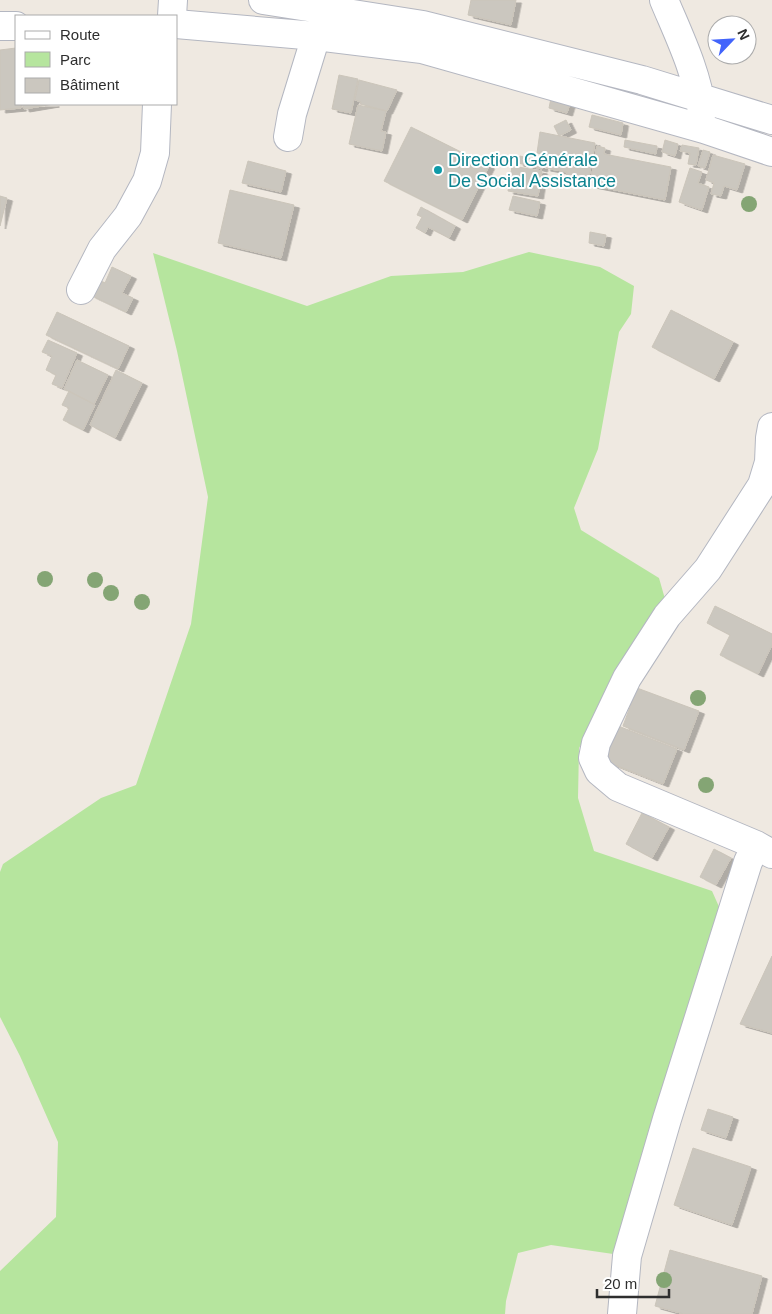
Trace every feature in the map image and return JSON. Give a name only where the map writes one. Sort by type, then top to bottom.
[{"type":"street","points":[[172,15],[173,0]]},
{"type":"street","points":[[263,0],[423,25],[642,80],[772,120]]},
{"type":"street","points":[[664,0],[686,52],[700,97],[704,129]]},
{"type":"street","points":[[178,24],[316,36],[422,49],[704,129],[772,152]]},
{"type":"street","points":[[0,26],[15,26]]},
{"type":"street","points":[[288,137],[292,114],[316,36]]},
{"type":"street","points":[[81,290],[102,249],[128,216],[147,181],[155,152],[157,105]]},
{"type":"street","points":[[622,1314],[627,1256],[667,1119],[748,862],[764,850],[618,787],[599,771],[593,758],[596,743],[627,678],[667,616],[708,568],[762,485],[769,462],[772,427]]},
{"type":"green space","points":[[529,252],[600,267],[634,286],[631,314],[619,332],[598,449],[574,508],[581,530],[659,578],[665,599],[579,748],[578,798],[594,851],[712,891],[720,909],[627,1256],[551,1245],[518,1253],[506,1301],[505,1314],[0,1314],[0,1271],[56,1217],[58,1142],[20,1056],[0,1017],[0,872],[3,864],[101,798],[136,785],[191,624],[208,497],[177,351],[153,253],[307,306],[391,276],[463,272]]},
{"type":"building","points":[[471,0],[516,0],[511,25],[468,15]]},
{"type":"building","points":[[15,48],[15,105],[20,105],[21,108],[0,110],[0,50]]},
{"type":"building","points":[[339,75],[358,79],[351,113],[332,109]]},
{"type":"building","points":[[359,80],[397,90],[387,111],[360,104],[361,102],[355,100]]},
{"type":"building","points":[[551,98],[570,103],[567,113],[549,108]]},
{"type":"building","points":[[22,105],[48,105],[24,109]]},
{"type":"building","points":[[358,105],[386,111],[381,131],[386,132],[382,151],[349,144]]},
{"type":"building","points":[[592,115],[623,123],[621,135],[589,127]]},
{"type":"building","points":[[566,120],[571,130],[559,136],[554,126]]},
{"type":"building","name":"Direction Générale De Social Assistance","points":[[411,127],[489,166],[462,220],[384,181]]},
{"type":"building","points":[[540,132],[595,143],[588,183],[566,179],[567,172],[545,168],[547,155],[537,153]]},
{"type":"building","points":[[625,140],[657,146],[656,154],[624,147]]},
{"type":"building","points":[[665,140],[678,144],[675,156],[662,152]]},
{"type":"building","points":[[682,145],[699,148],[696,165],[688,164],[690,153],[680,151]]},
{"type":"building","points":[[597,146],[605,148],[604,154],[671,167],[665,200],[590,185]]},
{"type":"building","points":[[703,150],[710,152],[705,168],[698,166]]},
{"type":"building","points":[[713,155],[745,164],[737,190],[724,186],[721,196],[711,194],[714,183],[706,180]]},
{"type":"building","points":[[520,156],[543,162],[542,169],[518,163]]},
{"type":"building","points":[[248,161],[286,171],[281,192],[242,183]]},
{"type":"building","points":[[512,166],[542,171],[538,196],[508,191]]},
{"type":"building","points":[[690,168],[702,172],[698,183],[709,187],[702,210],[679,202]]},
{"type":"building","points":[[230,190],[294,205],[281,258],[218,243]]},
{"type":"building","points":[[0,196],[7,198],[0,226]]},
{"type":"building","points":[[513,196],[540,202],[537,216],[509,210]]},
{"type":"building","points":[[421,207],[455,226],[449,238],[428,227],[425,233],[416,228],[422,217],[417,215]]},
{"type":"building","points":[[590,232],[606,235],[604,246],[589,243]]},
{"type":"building","points":[[112,267],[131,276],[122,293],[133,298],[126,312],[90,295],[97,279],[105,283]]},
{"type":"building","points":[[671,310],[733,342],[714,379],[652,347]]},
{"type":"building","points":[[57,312],[129,346],[118,369],[46,335]]},
{"type":"building","points":[[48,340],[77,353],[62,388],[52,384],[56,375],[46,370],[52,356],[42,352]]},
{"type":"building","points":[[77,360],[108,375],[94,404],[64,389]]},
{"type":"building","points":[[116,370],[142,383],[115,438],[90,425]]},
{"type":"building","points":[[69,391],[95,405],[83,430],[63,420],[69,408],[62,405]]},
{"type":"building","points":[[715,606],[772,634],[772,645],[758,674],[720,655],[730,635],[707,623]]},
{"type":"building","points":[[637,688],[699,711],[684,750],[623,726]]},
{"type":"building","points":[[613,724],[677,749],[663,784],[600,759]]},
{"type":"building","points":[[642,813],[669,827],[652,858],[626,844]]},
{"type":"building","points":[[714,849],[731,858],[716,885],[700,877]]},
{"type":"building","points":[[772,956],[772,1033],[740,1024]]},
{"type":"building","points":[[708,1109],[733,1117],[726,1138],[701,1130]]},
{"type":"building","points":[[693,1148],[751,1167],[732,1225],[674,1205]]},
{"type":"building","points":[[670,1250],[762,1276],[752,1314],[684,1314],[655,1306]]},
{"type":"place","name":"Direction Générale De Social Assistance","points":[[438,170]]}]
